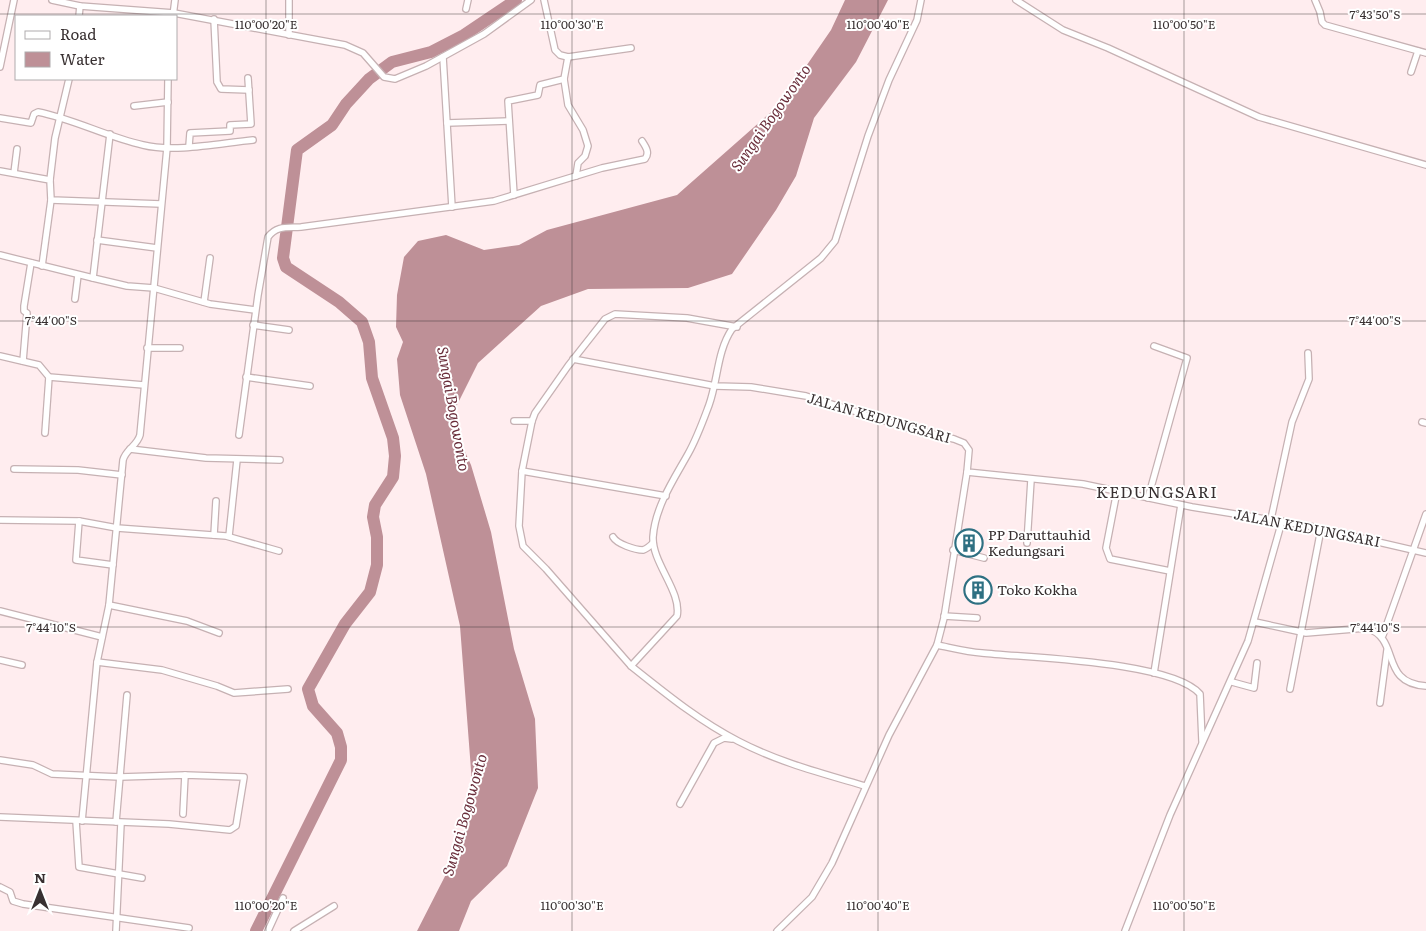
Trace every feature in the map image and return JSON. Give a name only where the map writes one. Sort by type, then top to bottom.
[{"type":"street","points":[[0,67],[14,0]]},
{"type":"street","points":[[52,0],[80,6],[214,19],[355,48],[364,53],[384,78],[395,79],[443,57],[484,34],[531,0]]},
{"type":"street","points":[[105,8],[106,0]]},
{"type":"street","points":[[174,14],[175,0]]},
{"type":"street","points":[[288,35],[289,0]]},
{"type":"street","points":[[466,9],[468,0]]},
{"type":"street","points":[[544,0],[555,50],[560,55],[568,57],[631,48]]},
{"type":"street","points":[[631,666],[672,621],[678,610],[653,543],[655,527],[673,477],[701,427],[715,386],[726,338],[737,326],[821,258],[835,241],[868,136],[889,80],[917,20],[921,0]]},
{"type":"street","points":[[1016,0],[1064,30],[1259,117],[1426,165]]},
{"type":"street","points":[[1315,0],[1322,22],[1325,25],[1426,53]]},
{"type":"street","points":[[78,15],[80,6]]},
{"type":"street","points":[[214,19],[217,82],[221,89],[249,90]]},
{"type":"street","points":[[1410,72],[1418,51]]},
{"type":"street","points":[[443,57],[452,208]]},
{"type":"street","points":[[568,57],[564,79],[568,105],[583,130],[588,146],[585,156],[578,164],[576,176]]},
{"type":"street","points":[[188,146],[190,133],[230,131],[230,126],[251,124],[248,78]]},
{"type":"street","points":[[514,195],[508,101],[538,95],[540,85],[564,79]]},
{"type":"street","points":[[42,266],[51,200],[50,180],[55,138],[69,80]]},
{"type":"street","points":[[142,878],[79,866],[79,821],[86,776],[97,662],[109,605],[123,460],[130,449],[138,442],[140,435],[167,148],[168,80]]},
{"type":"street","points":[[134,106],[168,102]]},
{"type":"street","points":[[0,118],[31,123],[34,114],[38,112],[60,117],[144,146],[167,148],[254,140]]},
{"type":"street","points":[[447,123],[509,121]]},
{"type":"street","points":[[92,278],[110,134]]},
{"type":"street","points":[[239,435],[255,310],[268,237],[274,230],[283,227],[452,208],[494,201],[576,176],[645,159],[648,154],[647,147],[642,141]]},
{"type":"street","points":[[14,173],[17,149]]},
{"type":"street","points":[[0,171],[50,180]]},
{"type":"street","points":[[51,200],[161,204]]},
{"type":"street","points":[[97,240],[157,248]]},
{"type":"street","points":[[0,255],[127,286],[154,288],[204,302],[255,310]]},
{"type":"street","points":[[204,302],[210,258]]},
{"type":"street","points":[[23,361],[27,313],[24,311],[24,306],[31,263]]},
{"type":"street","points":[[75,299],[78,275]]},
{"type":"street","points":[[737,326],[687,318],[615,314],[605,319],[550,389],[532,421],[522,471],[518,526],[523,546],[546,569],[631,666],[696,717],[737,740],[812,771],[864,786]]},
{"type":"street","points":[[253,324],[288,330]]},
{"type":"street","points":[[1148,498],[1188,358],[1154,346]]},
{"type":"street","points":[[147,348],[180,348]]},
{"type":"street","points":[[1271,519],[1292,422],[1309,380],[1308,353]]},
{"type":"street","points":[[0,356],[39,365],[49,377],[45,433]]},
{"type":"street","points":[[573,359],[715,386]]},
{"type":"street","points":[[49,377],[144,385]]},
{"type":"street","points":[[246,377],[310,386]]},
{"type":"street","name":"JALAN KEDUNGSARI","points":[[715,386],[751,387],[806,396],[911,429],[954,439],[964,443],[969,450],[967,472],[1083,484],[1181,505],[1321,528],[1426,553]]},
{"type":"street","points":[[514,420],[532,421]]},
{"type":"street","points":[[130,449],[237,460],[280,460]]},
{"type":"street","points":[[229,536],[237,460]]},
{"type":"street","points":[[14,469],[78,470],[122,475]]},
{"type":"street","points":[[522,471],[666,496]]},
{"type":"street","points":[[777,931],[812,897],[832,863],[864,786],[888,735],[937,645],[944,616],[953,550],[967,472]]},
{"type":"street","points":[[1027,543],[1031,480]]},
{"type":"street","points":[[1116,491],[1106,548],[1110,559],[1170,571]]},
{"type":"street","points":[[214,535],[216,501]]},
{"type":"street","points":[[1154,673],[1181,505]]},
{"type":"street","points":[[1426,514],[1383,635],[1397,673],[1403,680],[1415,685],[1426,686]]},
{"type":"street","points":[[0,520],[79,521],[117,528],[229,536],[280,551]]},
{"type":"street","points":[[79,521],[76,560],[113,565]]},
{"type":"street","points":[[1125,931],[1170,815],[1232,682],[1255,622],[1282,521]]},
{"type":"street","points":[[1290,689],[1321,528]]},
{"type":"street","points":[[613,537],[618,542],[643,550],[653,543]]},
{"type":"street","points":[[953,550],[984,558]]},
{"type":"street","points":[[109,605],[187,621],[219,633]]},
{"type":"street","points":[[0,611],[102,637]]},
{"type":"street","points":[[944,616],[978,618]]},
{"type":"street","points":[[1255,622],[1302,632],[1366,628],[1383,635]]},
{"type":"street","points":[[937,645],[980,653],[1086,661],[1154,673],[1189,684],[1200,694],[1202,743]]},
{"type":"street","points":[[1380,703],[1387,648]]},
{"type":"street","points":[[0,660],[22,665]]},
{"type":"street","points":[[97,662],[162,670],[234,693],[288,689]]},
{"type":"street","points":[[1232,682],[1252,688],[1257,663]]},
{"type":"street","points":[[116,931],[120,777],[127,695]]},
{"type":"street","points":[[680,804],[714,743],[724,738],[737,740]]},
{"type":"street","points":[[0,760],[33,765],[52,774],[120,777],[185,775],[244,777],[234,830],[118,822],[0,817]]},
{"type":"street","points":[[183,814],[185,775]]},
{"type":"street","points":[[0,886],[10,892],[13,901],[188,928]]},
{"type":"street","points":[[268,931],[283,898]]},
{"type":"street","points":[[294,931],[334,906]]},
{"type":"water","name":"Sungai Bogowonto","points":[[845,0],[888,0],[856,62],[814,118],[796,176],[776,210],[732,274],[688,288],[588,289],[541,306],[478,363],[450,419],[471,465],[491,532],[514,649],[535,719],[538,788],[507,866],[471,901],[459,931],[417,931],[465,837],[472,783],[460,626],[426,474],[400,395],[397,359],[403,342],[396,327],[397,295],[404,257],[418,241],[446,235],[484,250],[519,245],[547,230],[677,195],[780,104],[831,30]]},
{"type":"waterway","points":[[256,931],[341,760],[341,747],[337,733],[313,706],[308,689],[345,624],[370,592],[377,565],[377,537],[373,517],[375,505],[393,477],[395,456],[393,438],[372,378],[369,342],[362,322],[339,302],[286,267],[283,258],[297,150],[332,125],[346,104],[369,79],[392,62],[431,52],[464,35],[516,0]]},
{"type":"place","name":"PP Daruttauhid Kedungsari","points":[[969,543]]},
{"type":"place","name":"Toko Kokha","points":[[978,590]]},
{"type":"district","name":"KEDUNGSARI","points":[[1157,492]]}]
